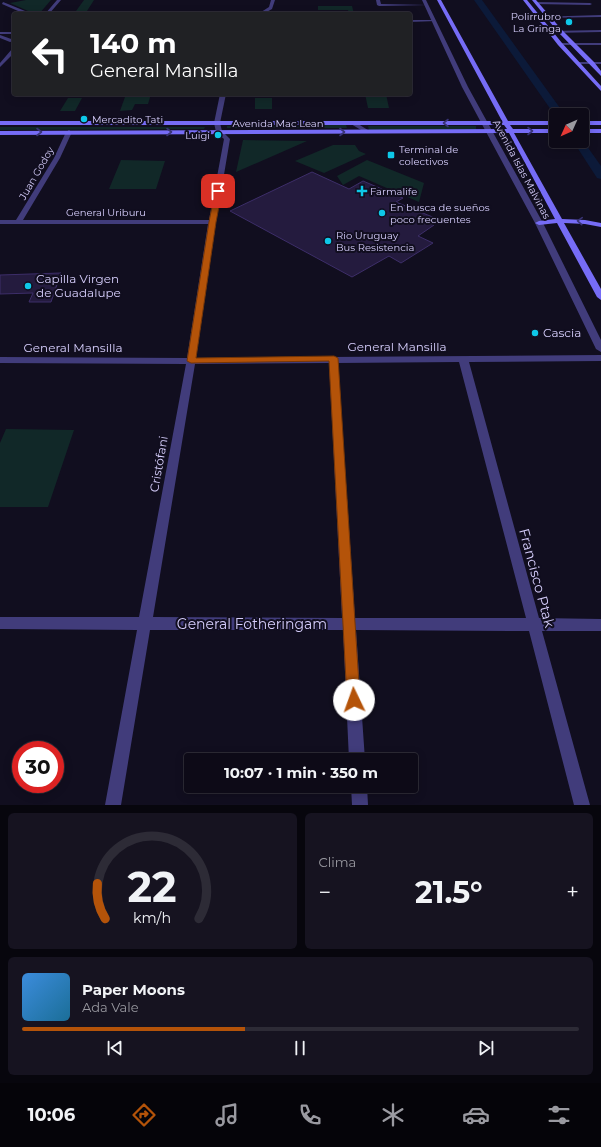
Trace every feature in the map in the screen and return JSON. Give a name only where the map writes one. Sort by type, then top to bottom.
[{"type":"main road","name":"Avenida Islas Malvinas","points":[[439,0],[512,131],[601,297]]},
{"type":"main road","points":[[525,0],[560,44],[579,63],[600,88]]},
{"type":"main road","points":[[535,1],[560,31],[601,74]]},
{"type":"main road","name":"Avenida Mac Lean","points":[[0,133],[353,123],[549,123]]},
{"type":"main road","name":"Avenida Mac Lean","points":[[0,124],[368,132],[549,131]]},
{"type":"main road","points":[[589,131],[601,131]]},
{"type":"main road","points":[[539,222],[560,220],[586,221],[601,225]]},
{"type":"street","points":[[49,12],[59,0]]},
{"type":"street","points":[[264,12],[271,8],[273,0]]},
{"type":"street","points":[[535,1],[590,4]]},
{"type":"street","points":[[1,3],[10,2]]},
{"type":"street","points":[[378,2],[425,2]]},
{"type":"street","name":"Avenida Islas Malvinas","points":[[425,2],[465,86],[539,222],[601,349]]},
{"type":"street","points":[[1,3],[25,12]]},
{"type":"street","points":[[538,17],[601,16]]},
{"type":"street","points":[[412,21],[434,21]]},
{"type":"street","points":[[551,32],[601,31]]},
{"type":"street","points":[[0,34],[12,34]]},
{"type":"street","points":[[0,34],[9,40],[12,36]]},
{"type":"street","points":[[560,44],[601,44]]},
{"type":"street","points":[[0,66],[12,52]]},
{"type":"street","points":[[579,63],[601,63]]},
{"type":"street","points":[[218,128],[223,96]]},
{"type":"street","points":[[353,123],[368,132]]},
{"type":"street","name":"Cristófani","points":[[113,805],[191,361],[212,222],[227,139],[218,128]]},
{"type":"street","name":"Juan Godoy","points":[[18,222],[57,158],[69,132]]},
{"type":"street","name":"General Uriburu","points":[[0,222],[212,222]]},
{"type":"street","points":[[334,358],[357,753]]},
{"type":"street","name":"General Mansilla","points":[[0,360],[191,361],[334,358],[601,358]]},
{"type":"street","name":"Francisco Ptak","points":[[463,359],[582,805]]},
{"type":"street","name":"General Fotheringam","points":[[0,624],[601,625]]},
{"type":"street","points":[[359,793],[360,805]]},
{"type":"green space","points":[[26,0],[51,0],[41,12],[30,12],[10,3]]},
{"type":"green space","points":[[84,0],[94,0],[87,11],[123,11],[62,12],[76,11]]},
{"type":"green space","points":[[318,6],[352,6],[354,12],[348,12],[348,10],[318,10]]},
{"type":"green space","points":[[125,96],[150,96],[148,104],[135,104],[132,110],[120,111]]},
{"type":"green space","points":[[365,96],[386,96],[389,108],[368,108]]},
{"type":"green space","points":[[68,98],[82,98],[75,111],[60,111]]},
{"type":"green space","points":[[255,98],[272,98],[272,109],[255,109]]},
{"type":"green space","points":[[346,125],[347,128],[227,128],[227,126]]},
{"type":"green space","points":[[368,126],[476,126],[476,130],[369,130]]},
{"type":"green space","points":[[0,127],[205,127],[204,129],[0,130]]},
{"type":"green space","points":[[243,140],[307,141],[236,172]]},
{"type":"green space","points":[[333,145],[355,145],[359,151],[366,154],[324,173],[295,161]]},
{"type":"green space","points":[[121,160],[165,161],[156,189],[109,189]]},
{"type":"green space","points":[[367,160],[424,183],[419,202],[359,176],[343,185],[337,176]]},
{"type":"green space","points":[[6,429],[74,430],[48,507],[0,507],[0,443]]},
{"type":"building","points":[[312,172],[349,189],[363,181],[403,198],[396,202],[435,218],[428,222],[434,225],[418,236],[433,243],[401,263],[389,256],[352,277],[230,211]]},
{"type":"building","name":"Capilla Virgen de Guadalupe","points":[[61,273],[51,302],[29,302],[33,293],[0,294],[0,275]]},
{"type":"waterway","points":[[478,0],[555,108]]},
{"type":"waterway","points":[[583,148],[601,175]]},
{"type":"place","name":"Polirrubro La Gringa","points":[[569,22]]},
{"type":"place","name":"Mercadito Tati","points":[[84,119]]},
{"type":"place","name":"Luigi","points":[[218,135]]},
{"type":"place","name":"Terminal de colectivos","points":[[391,155]]},
{"type":"place","name":"Farmalife","points":[[362,191]]},
{"type":"place","name":"En busca de sueños poco frecuentes","points":[[382,213]]},
{"type":"place","name":"Rio Uruguay Bus Resistencia","points":[[328,241]]},
{"type":"place","name":"Capilla Virgen de Guadalupe","points":[[28,286]]},
{"type":"place","name":"Cascia","points":[[535,333]]},
{"type":"route","points":[[218,191],[191,361],[334,358],[354,700]]}]
